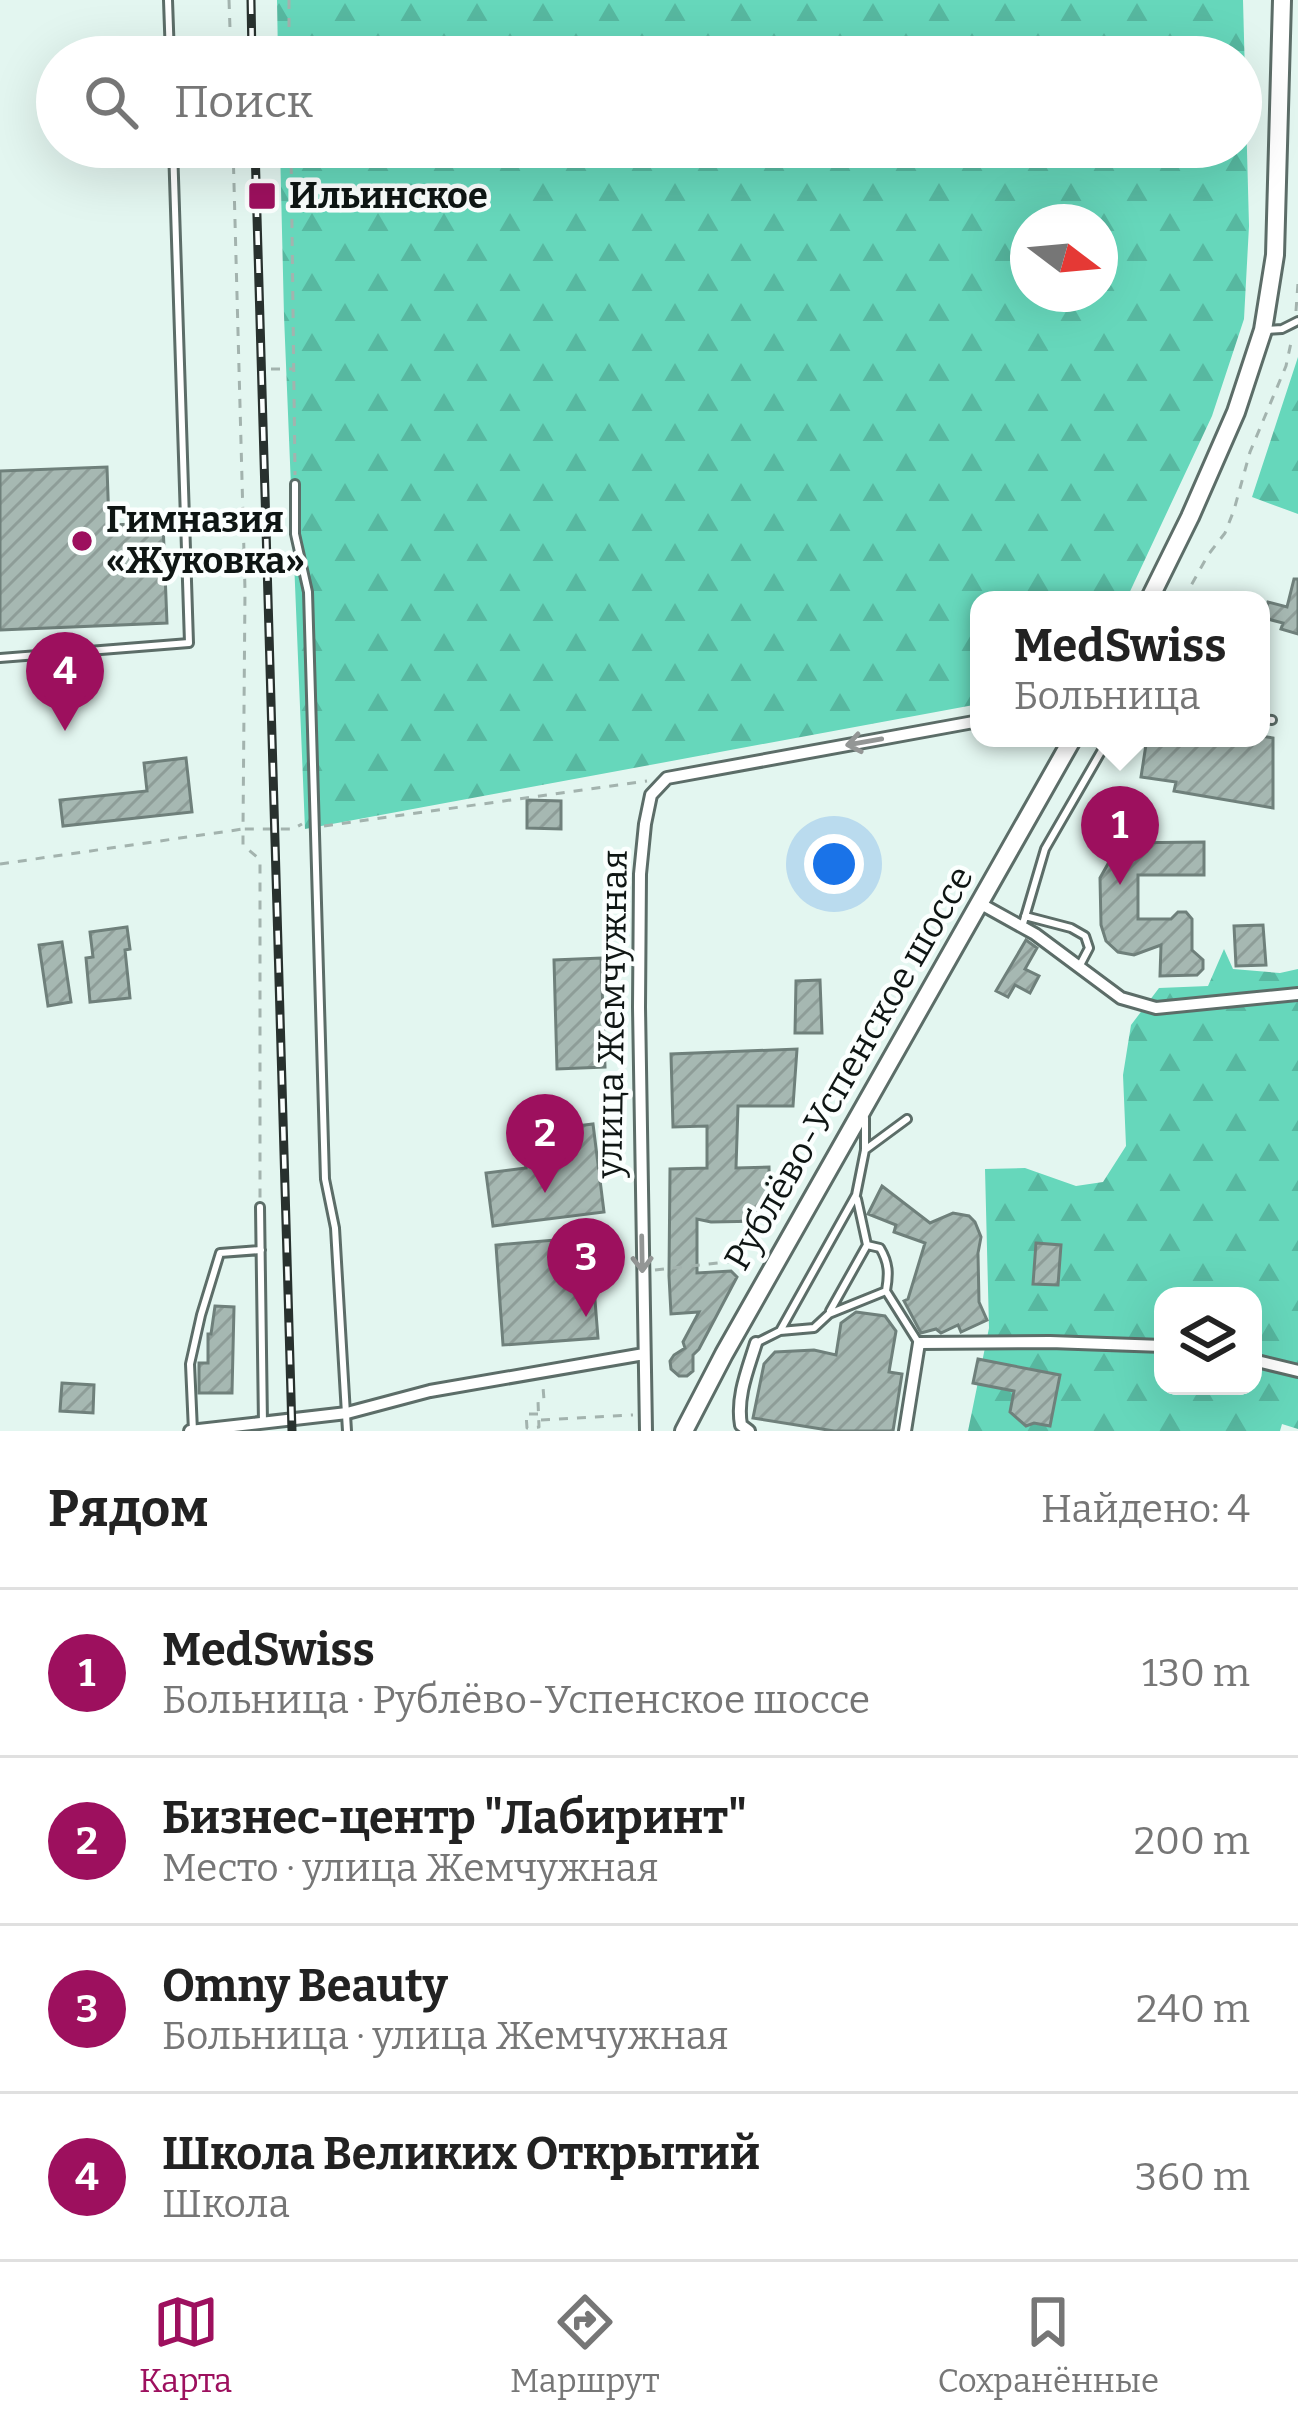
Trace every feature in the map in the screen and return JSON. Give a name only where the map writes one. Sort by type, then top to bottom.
[{"type":"main road","points":[[1154,591],[1236,412],[1263,330],[1275,255],[1282,0]]},
{"type":"main road","name":"Рублёво-Успенское шоссе","points":[[684,1431],[1068,747]]},
{"type":"street","points":[[667,778],[970,723]]},
{"type":"street","name":"улица Жемчужная","points":[[646,1431],[640,874],[651,795],[667,778]]},
{"type":"street","points":[[981,904],[1024,922],[1120,998],[1156,1008],[1298,994]]},
{"type":"street","points":[[724,1354],[756,1343]]},
{"type":"street","points":[[749,1431],[740,1425],[739,1415],[743,1382],[756,1343]]},
{"type":"street","points":[[905,1431],[919,1343],[1154,1346]]},
{"type":"street","points":[[192,1431],[347,1413],[430,1391],[644,1354]]},
{"type":"street","points":[[1262,1362],[1298,1371]]},
{"type":"lane","points":[[168,0],[169,36]]},
{"type":"lane","points":[[0,658],[189,643],[173,168]]},
{"type":"lane","points":[[1263,330],[1297,322]]},
{"type":"lane","points":[[295,484],[295,534],[308,592],[325,1179],[335,1228],[347,1431]]},
{"type":"lane","points":[[1079,967],[1089,948],[1085,936],[1071,928],[1024,922],[1046,849],[1104,747]]},
{"type":"lane","points":[[780,1331],[856,1196],[865,1150],[865,1108]]},
{"type":"lane","points":[[865,1150],[907,1119]]},
{"type":"lane","points":[[756,1343],[780,1331],[814,1328],[829,1314],[867,1245],[856,1196]]},
{"type":"lane","points":[[260,1207],[263,1424]]},
{"type":"lane","points":[[867,1245],[880,1248],[885,1257],[886,1291],[919,1343]]},
{"type":"lane","points":[[192,1431],[190,1364],[220,1253],[261,1250]]},
{"type":"lane","points":[[829,1314],[886,1291]]},
{"type":"path","points":[[229,0],[230,36]]},
{"type":"path","points":[[289,0],[290,36]]},
{"type":"path","points":[[234,168],[245,590],[243,845],[260,864],[260,1207]]},
{"type":"path","points":[[291,168],[295,484]]},
{"type":"path","points":[[1188,591],[1229,522],[1250,452],[1286,366],[1297,322],[1298,283]]},
{"type":"path","points":[[271,369],[293,368]]},
{"type":"path","points":[[313,827],[667,778]]},
{"type":"path","points":[[0,864],[243,829],[293,829],[313,817]]},
{"type":"path","points":[[642,1272],[744,1260],[754,1266]]},
{"type":"path","points":[[542,1372],[544,1400],[538,1401],[538,1417],[635,1415]]},
{"type":"green space","points":[[277,0],[1243,0],[1244,36],[278,36]]},
{"type":"green space","points":[[280,168],[1247,168],[1244,319],[1212,416],[1130,591],[970,591],[970,706],[305,829]]},
{"type":"green space","points":[[1298,357],[1298,514],[1252,497]]},
{"type":"green space","points":[[1224,949],[1233,969],[1280,973],[1298,969],[1298,1429],[1282,1424],[1280,1431],[968,1431],[989,1328],[985,1169],[1025,1168],[1076,1186],[1103,1182],[1126,1146],[1123,1075],[1131,1025],[1159,988],[1208,986]]},
{"type":"building","name":"Гимназия «Жуковка»","points":[[107,467],[109,525],[163,523],[167,623],[0,630],[0,471]]},
{"type":"building","points":[[1294,579],[1298,579],[1298,634],[1270,620],[1270,603],[1287,607]]},
{"type":"building","points":[[1273,738],[1273,808],[1174,791],[1176,782],[1141,777],[1146,747],[1270,747]]},
{"type":"building","points":[[186,758],[192,812],[63,826],[60,800],[147,791],[144,763]]},
{"type":"building","points":[[527,800],[561,801],[561,829],[527,828]]},
{"type":"building","points":[[1204,842],[1204,875],[1138,875],[1138,919],[1171,919],[1186,912],[1192,919],[1192,950],[1203,960],[1197,975],[1160,976],[1161,945],[1134,955],[1118,952],[1106,941],[1100,878],[1117,856],[1117,843]]},
{"type":"building","points":[[1263,925],[1266,965],[1236,966],[1234,926]]},
{"type":"building","points":[[127,927],[130,998],[90,1002],[86,958],[93,957],[90,932]]},
{"type":"building","points":[[1026,940],[1037,948],[1025,969],[1039,976],[1030,993],[1015,985],[1008,997],[996,991]]},
{"type":"building","points":[[62,942],[71,1002],[48,1006],[39,945]]},
{"type":"building","points":[[601,958],[605,1067],[557,1069],[554,960]]},
{"type":"building","points":[[820,980],[822,1033],[795,1033],[796,981]]},
{"type":"building","points":[[797,1049],[793,1106],[738,1106],[736,1168],[769,1167],[770,1221],[697,1219],[697,1273],[731,1271],[737,1277],[693,1355],[693,1371],[679,1376],[670,1361],[685,1348],[683,1342],[699,1312],[671,1314],[670,1169],[707,1168],[707,1126],[673,1127],[671,1054]]},
{"type":"building","points":[[593,1124],[604,1212],[493,1226],[486,1173],[526,1168],[521,1133]]},
{"type":"building","points":[[882,1186],[930,1223],[953,1213],[975,1222],[981,1237],[979,1302],[987,1320],[961,1332],[958,1325],[941,1333],[936,1329],[921,1333],[904,1301],[925,1243],[894,1232],[896,1225],[868,1214]]},
{"type":"building","points":[[590,1237],[598,1338],[503,1345],[496,1245]]},
{"type":"building","points":[[1036,1243],[1061,1245],[1058,1285],[1033,1284]]},
{"type":"building","points":[[215,1306],[234,1307],[232,1393],[199,1393],[199,1363],[208,1363]]},
{"type":"building","points":[[856,1312],[885,1316],[896,1331],[889,1372],[902,1374],[893,1431],[834,1431],[753,1418],[764,1364],[775,1352],[814,1350],[836,1355],[841,1323]]},
{"type":"building","points":[[978,1359],[1060,1375],[1050,1426],[1026,1426],[1010,1412],[1014,1391],[973,1383]]},
{"type":"building","points":[[62,1383],[94,1385],[93,1413],[60,1411]]},
{"type":"railway","points":[[251,0],[252,36]]},
{"type":"railway","points":[[256,168],[292,1431]]},
{"type":"place","name":"Ильинское","points":[[262,196]]},
{"type":"place","name":"Гимназия «Жуковка»","points":[[82,541]]},
{"type":"place","name":"Школа Великих Открытий","points":[[65,731]]},
{"type":"place","name":"MedSwiss","points":[[1120,885]]},
{"type":"place","name":"Бизнес-центр \"Лабиринт\"","points":[[545,1193]]},
{"type":"place","name":"Omny Beauty","points":[[586,1317]]}]
